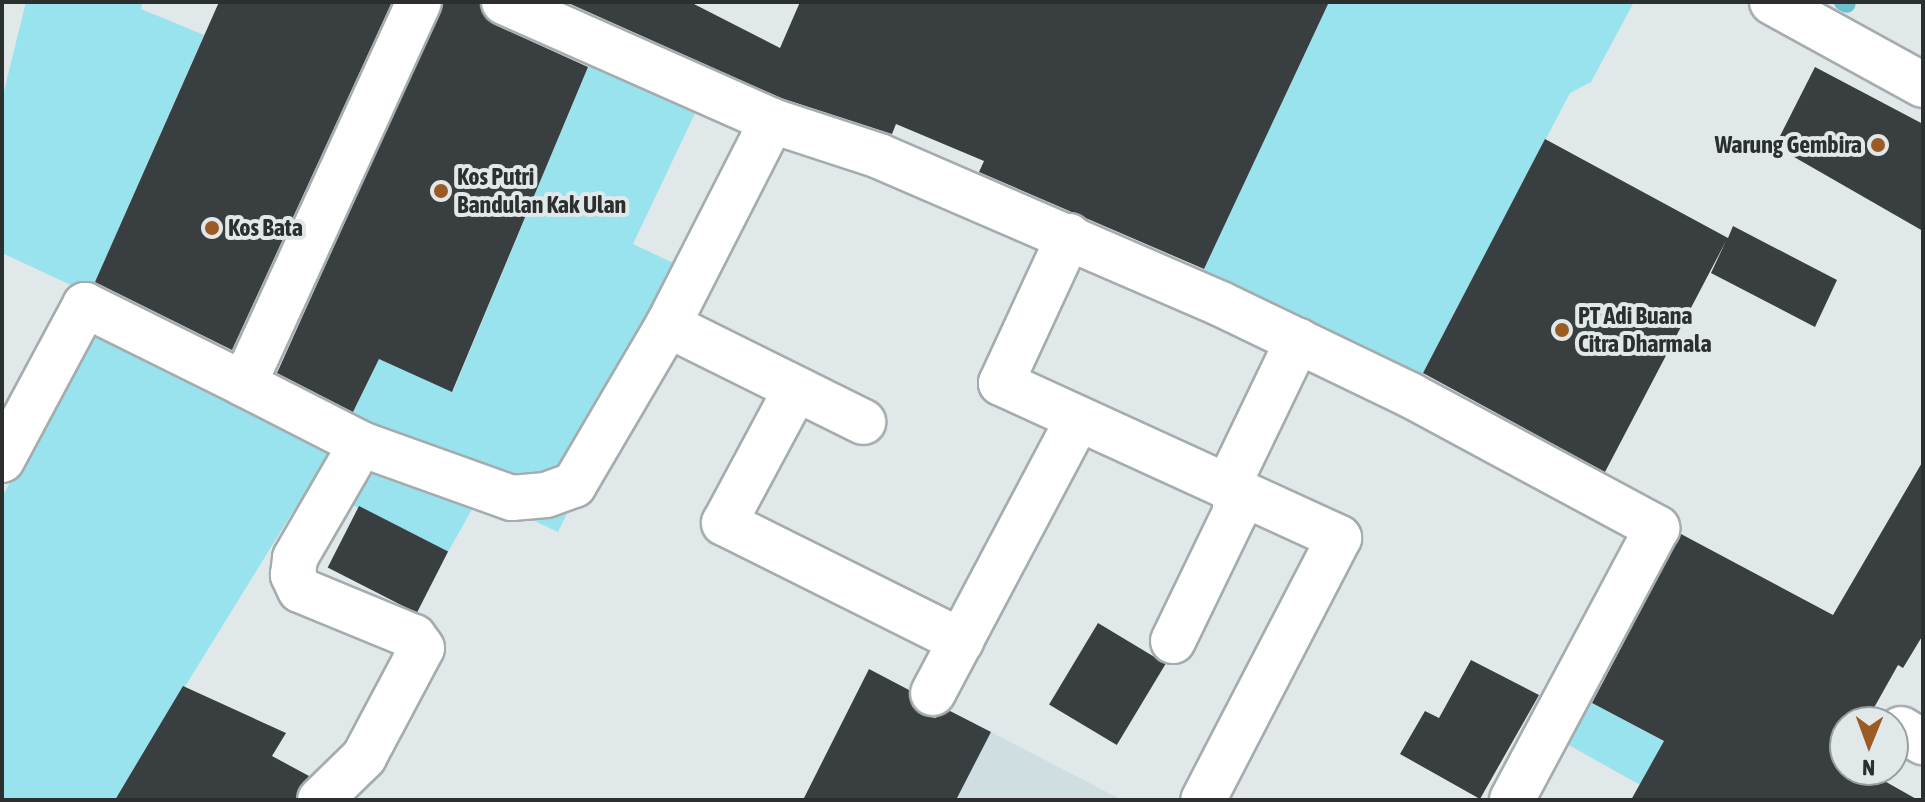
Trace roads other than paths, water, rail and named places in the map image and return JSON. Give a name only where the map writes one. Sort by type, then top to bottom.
[{"type":"street","points":[[244,384],[419,2]]},
{"type":"street","points":[[1772,2],[1923,85]]},
{"type":"street","points":[[508,3],[772,121],[879,156],[1069,236],[1298,340],[1657,528],[1512,800]]},
{"type":"street","points":[[2,460],[85,305],[351,440],[512,498],[546,495],[574,485],[668,325],[772,121]]},
{"type":"street","points":[[1069,236],[1001,383],[1339,538],[1203,800]]},
{"type":"street","points":[[668,325],[863,422]]},
{"type":"street","points":[[1173,641],[1235,513],[1235,471],[1298,340]]},
{"type":"street","points":[[796,389],[724,523],[961,641]]},
{"type":"street","points":[[933,693],[1078,419]]},
{"type":"street","points":[[320,800],[364,757],[422,648],[414,637],[300,590],[293,575],[295,558],[351,440]]},
{"type":"waterway","points":[[1843,2],[1847,4]]},
{"type":"place","name":"Warung Gembira","points":[[1878,145]]},
{"type":"place","name":"Kos Putri Bandulan Kak Ulan","points":[[441,191]]},
{"type":"place","name":"Kos Bata","points":[[212,228]]},
{"type":"place","name":"PT Adi Buana Citra Dharmala","points":[[1562,330]]}]
